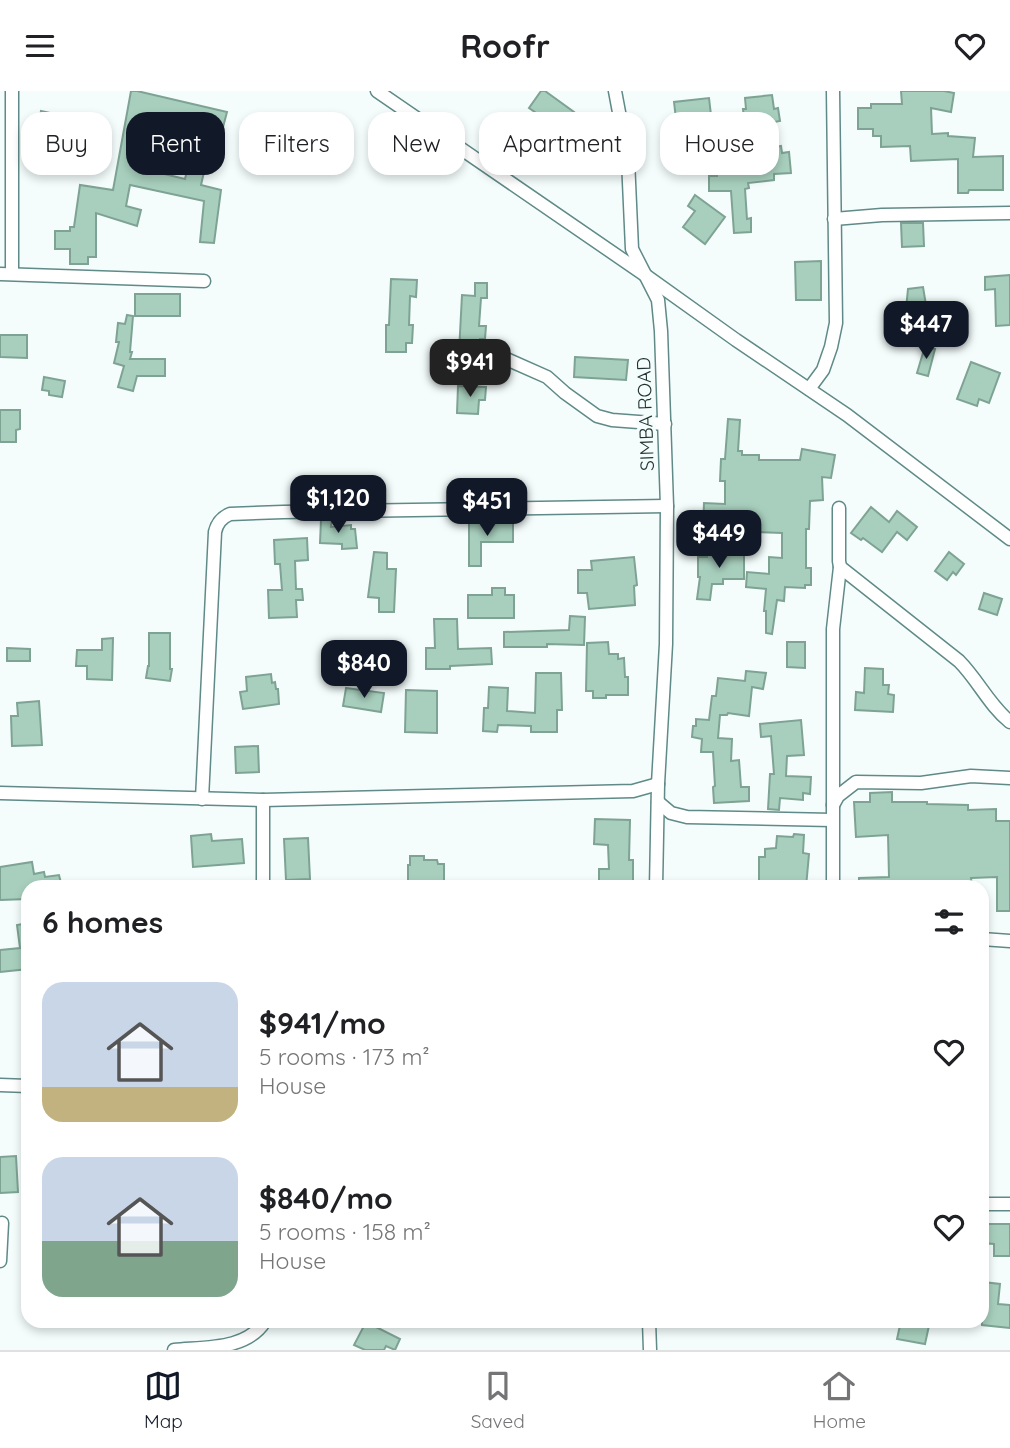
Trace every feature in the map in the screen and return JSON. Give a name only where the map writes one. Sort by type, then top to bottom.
[{"type":"street","points":[[12,91],[6,274],[204,281]]},
{"type":"street","points":[[377,91],[847,415],[1010,539]]},
{"type":"street","name":"SIMBA ROAD","points":[[615,91],[628,160],[632,249],[658,300],[661,331],[667,506],[667,643],[658,784],[656,880]]},
{"type":"street","points":[[809,389],[823,370],[836,323],[833,91]]},
{"type":"street","points":[[834,219],[1010,212]]},
{"type":"street","points":[[495,353],[547,377],[597,416],[612,420],[665,424]]},
{"type":"street","points":[[202,799],[215,533],[216,526],[224,517],[230,514],[297,512],[667,506]]},
{"type":"street","points":[[833,880],[833,629],[840,567],[839,508]]},
{"type":"street","points":[[840,567],[958,661],[1010,722]]},
{"type":"street","points":[[832,805],[838,796],[856,782],[921,783],[971,776],[1010,778]]},
{"type":"street","points":[[0,793],[263,800],[633,791],[658,784]]},
{"type":"street","points":[[263,800],[263,880]]},
{"type":"street","points":[[658,802],[671,813],[687,817],[832,820]]},
{"type":"street","points":[[989,940],[1010,941]]},
{"type":"street","points":[[0,1085],[21,1086]]},
{"type":"street","points":[[989,1204],[1010,1204]]},
{"type":"street","points":[[0,1261],[2,1223]]},
{"type":"street","points":[[174,1350],[237,1345],[250,1339],[262,1328]]},
{"type":"street","points":[[649,1328],[650,1350]]},
{"type":"building","points":[[131,91],[137,91],[227,112],[225,120],[225,112],[127,112]]},
{"type":"building","points":[[541,91],[545,91],[574,112],[535,112],[529,108]]},
{"type":"building","points":[[901,91],[954,93],[951,112],[931,108],[932,134],[948,133],[948,136],[975,138],[973,157],[1003,156],[1003,190],[969,190],[968,193],[958,193],[958,159],[911,161],[910,146],[881,147],[881,136],[873,136],[873,129],[858,129],[858,108],[871,108],[871,104],[902,104]]},
{"type":"building","points":[[772,95],[774,109],[778,108],[779,112],[743,112],[743,109],[746,109],[745,98]]},
{"type":"building","points":[[709,98],[711,112],[675,112],[674,102]]},
{"type":"building","points":[[126,118],[126,175],[168,175],[185,179],[186,175],[203,175],[201,185],[221,190],[214,243],[200,242],[204,201],[130,185],[126,206],[141,210],[137,226],[96,213],[96,257],[88,257],[88,264],[70,264],[70,249],[55,249],[55,231],[70,231],[70,227],[74,227],[80,185],[113,190]]},
{"type":"building","points":[[779,146],[782,153],[789,152],[791,173],[779,174]]},
{"type":"building","points":[[774,175],[774,180],[748,183],[749,188],[745,189],[747,219],[751,218],[751,232],[734,233],[731,191],[709,191],[709,176]]},
{"type":"building","points":[[695,195],[725,217],[705,244],[683,227],[695,211],[688,206]]},
{"type":"building","points":[[901,223],[923,223],[924,246],[902,247]]},
{"type":"building","points":[[821,261],[821,300],[796,300],[795,262]]},
{"type":"building","points":[[1010,275],[1010,325],[996,326],[995,289],[985,290],[985,277]]},
{"type":"building","points":[[391,279],[417,280],[416,297],[410,296],[409,325],[413,325],[412,343],[406,343],[406,352],[386,352]]},
{"type":"building","points":[[475,283],[487,283],[487,298],[481,298],[479,326],[486,326],[485,339],[480,339],[480,353],[459,352],[462,295],[475,296]]},
{"type":"building","points":[[923,287],[925,312],[930,313],[925,342],[903,338],[905,326],[900,325],[903,308],[906,309],[908,289]]},
{"type":"building","points":[[135,294],[180,294],[180,316],[135,316]]},
{"type":"building","points":[[127,315],[133,316],[130,359],[165,359],[165,376],[137,376],[133,391],[118,387],[124,366],[114,363],[119,342],[116,342],[118,323],[125,324]]},
{"type":"building","points":[[0,335],[27,335],[27,358],[0,357]]},
{"type":"building","points":[[925,346],[935,349],[928,376],[917,373]]},
{"type":"building","points":[[575,357],[628,360],[626,380],[574,377]]},
{"type":"building","points":[[971,362],[1000,373],[989,403],[979,399],[977,406],[957,399]]},
{"type":"building","points":[[44,377],[65,381],[62,397],[49,395],[49,391],[42,390]]},
{"type":"building","points":[[458,386],[486,387],[485,400],[479,400],[478,414],[457,413]]},
{"type":"building","points":[[0,410],[20,410],[20,429],[16,430],[16,442],[0,442]]},
{"type":"building","points":[[728,419],[740,420],[738,451],[742,451],[742,455],[759,455],[759,460],[800,460],[802,449],[835,455],[831,478],[822,477],[823,500],[810,501],[809,529],[806,529],[806,568],[811,568],[811,585],[805,585],[805,588],[785,587],[784,601],[777,600],[772,634],[766,633],[766,589],[746,587],[747,572],[769,574],[769,557],[782,558],[782,533],[759,532],[759,544],[737,544],[737,530],[703,528],[704,503],[725,504],[725,481],[720,481],[721,459],[725,459]]},
{"type":"building","points":[[871,507],[889,522],[897,511],[917,527],[907,540],[897,532],[882,552],[851,533]]},
{"type":"building","points":[[321,520],[332,520],[331,527],[351,525],[351,529],[355,529],[357,548],[342,549],[342,544],[320,543]]},
{"type":"building","points":[[469,523],[513,523],[513,542],[481,542],[481,566],[469,566]]},
{"type":"building","points":[[307,538],[308,560],[295,561],[296,589],[302,589],[303,600],[296,600],[297,617],[269,618],[268,590],[282,590],[280,564],[275,564],[274,540]]},
{"type":"building","points":[[744,550],[744,579],[723,579],[723,584],[712,584],[710,600],[697,599],[700,577],[698,557],[707,557],[707,554],[721,551]]},
{"type":"building","points":[[374,552],[387,553],[387,569],[396,569],[394,612],[379,612],[379,598],[368,597]]},
{"type":"building","points":[[949,552],[964,564],[956,575],[953,572],[947,580],[935,571]]},
{"type":"building","points":[[634,557],[637,585],[634,586],[635,605],[589,609],[587,593],[578,593],[578,570],[592,570],[591,561]]},
{"type":"building","points":[[492,588],[505,588],[505,595],[514,595],[514,618],[468,618],[468,595],[492,595]]},
{"type":"building","points":[[984,593],[1002,599],[997,615],[979,609]]},
{"type":"building","points":[[570,616],[585,617],[584,645],[504,647],[504,632],[569,630]]},
{"type":"building","points":[[434,619],[457,619],[458,649],[491,648],[492,664],[426,669],[426,648],[435,648]]},
{"type":"building","points":[[149,633],[170,633],[170,681],[146,678],[149,666]]},
{"type":"building","points":[[113,638],[112,680],[87,679],[87,666],[76,666],[77,650],[102,650],[102,639]]},
{"type":"building","points":[[608,642],[609,654],[618,654],[618,659],[624,658],[628,695],[593,698],[593,691],[586,691],[587,643]]},
{"type":"building","points":[[787,642],[805,642],[805,668],[787,667]]},
{"type":"building","points":[[7,648],[30,649],[30,661],[7,661]]},
{"type":"building","points":[[865,668],[883,669],[883,685],[889,685],[888,694],[894,695],[893,712],[855,710],[856,692],[864,693]]},
{"type":"building","points":[[746,671],[766,673],[763,689],[752,687],[749,716],[728,713],[720,715],[718,738],[732,739],[731,761],[739,760],[741,787],[749,787],[749,801],[714,803],[713,752],[701,752],[702,739],[692,737],[693,726],[696,726],[696,719],[709,720],[718,678],[745,681]]},
{"type":"building","points":[[536,673],[561,673],[562,710],[557,710],[557,732],[531,732],[531,726],[498,725],[497,732],[483,731],[484,708],[488,708],[489,687],[508,688],[507,711],[535,713]]},
{"type":"building","points":[[271,674],[272,683],[275,682],[278,689],[279,704],[243,709],[240,692],[247,691],[246,677]]},
{"type":"building","points":[[346,688],[384,693],[381,712],[343,706]]},
{"type":"building","points":[[406,690],[437,691],[437,733],[405,732]]},
{"type":"building","points":[[39,701],[42,745],[12,746],[11,716],[18,716],[17,703]]},
{"type":"building","points":[[801,720],[804,755],[787,756],[786,776],[811,777],[810,794],[803,793],[803,800],[780,798],[779,810],[768,809],[770,774],[774,774],[771,736],[761,737],[760,724]]},
{"type":"building","points":[[258,746],[259,772],[236,773],[235,747]]},
{"type":"building","points":[[892,792],[892,802],[968,805],[968,810],[996,809],[996,821],[1010,821],[1010,911],[997,911],[997,877],[971,880],[859,880],[889,877],[888,835],[856,837],[854,802],[870,802],[870,793]]},
{"type":"building","points":[[595,819],[630,820],[629,860],[633,860],[633,880],[599,880],[599,869],[609,869],[608,845],[594,844]]},
{"type":"building","points":[[211,834],[212,841],[242,839],[244,863],[193,867],[191,836]]},
{"type":"building","points":[[794,834],[804,835],[803,853],[809,854],[807,880],[759,880],[759,857],[765,857],[765,849],[776,848],[777,836],[793,837]]},
{"type":"building","points":[[308,838],[310,879],[286,880],[284,839]]},
{"type":"building","points":[[410,856],[437,860],[438,864],[444,864],[444,880],[408,880]]},
{"type":"building","points":[[32,862],[34,874],[44,872],[45,877],[59,875],[60,880],[21,880],[21,899],[0,900],[0,867]]},
{"type":"building","points":[[21,924],[21,970],[0,972],[0,950],[20,948],[17,925]]},
{"type":"building","points":[[16,1156],[18,1192],[0,1193],[0,1157]]},
{"type":"building","points":[[989,1224],[1010,1224],[1010,1256],[994,1256],[994,1244],[989,1244]]},
{"type":"building","points":[[989,1283],[1000,1284],[998,1304],[1010,1305],[1010,1328],[989,1326]]},
{"type":"building","points":[[363,1328],[378,1328],[400,1339],[395,1350],[386,1346],[384,1350],[365,1350],[354,1345]]},
{"type":"building","points":[[899,1328],[928,1328],[925,1344],[897,1339]]}]
